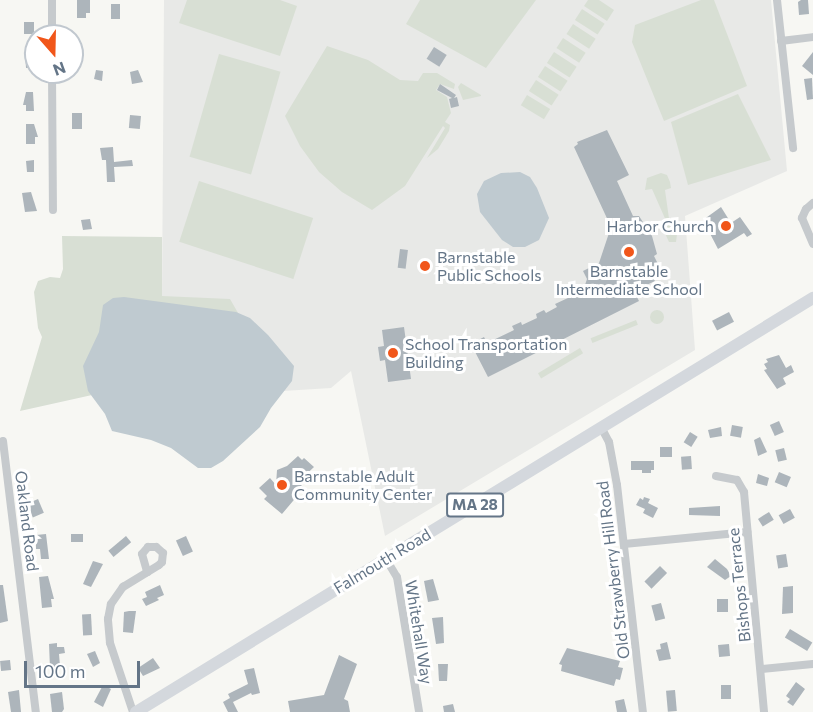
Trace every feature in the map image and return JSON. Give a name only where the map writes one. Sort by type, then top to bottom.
[{"type":"main road","name":"Falmouth Road","points":[[135,712],[813,298]]},
{"type":"street","points":[[52,0],[52,24]]},
{"type":"street","points":[[777,0],[793,148]]},
{"type":"street","points":[[781,41],[813,37]]},
{"type":"street","points":[[52,84],[53,210]]},
{"type":"street","points":[[813,203],[806,209],[802,218],[813,244]]},
{"type":"street","name":"Old Strawberry Hill Road","points":[[602,427],[609,442],[624,544],[643,712]]},
{"type":"street","name":"Oakland Road","points":[[3,441],[36,712]]},
{"type":"street","name":"Bishops Terrace","points":[[716,476],[734,478],[743,487],[764,712]]},
{"type":"street","points":[[624,544],[747,532]]},
{"type":"street","name":"Whitehall Way","points":[[386,559],[397,577],[419,712]]},
{"type":"street","points":[[135,712],[110,643],[108,619],[118,592],[147,572]]},
{"type":"street","points":[[761,669],[813,664]]},
{"type":"shaded area","name":"Barnstable Public Schools","points":[[164,0],[771,0],[787,171],[685,216],[695,350],[385,536],[351,371],[331,388],[283,391],[162,296]]},
{"type":"shaded area","points":[[187,0],[280,0],[297,6],[280,56],[179,23]]},
{"type":"shaded area","points":[[420,0],[536,0],[486,68],[406,24]]},
{"type":"shaded area","points":[[588,0],[599,0],[614,10],[607,21],[584,6]]},
{"type":"shaded area","points":[[701,0],[714,0],[747,86],[664,121],[632,42],[635,25]]},
{"type":"shaded area","points":[[582,9],[605,24],[598,35],[575,20]]},
{"type":"shaded area","points":[[573,24],[596,39],[589,49],[566,34]]},
{"type":"shaded area","points":[[563,38],[586,53],[579,63],[556,48]]},
{"type":"shaded area","points":[[327,46],[368,60],[400,80],[418,81],[423,73],[437,73],[455,84],[454,89],[440,84],[436,90],[447,97],[451,113],[445,122],[450,125],[449,131],[438,149],[427,158],[445,128],[443,126],[405,186],[372,210],[342,192],[319,172],[300,146],[285,116]]},
{"type":"shaded area","points":[[554,52],[577,67],[570,78],[547,63]]},
{"type":"shaded area","points":[[219,54],[281,72],[251,174],[190,157]]},
{"type":"shaded area","points":[[545,66],[568,81],[561,92],[538,77]]},
{"type":"shaded area","points":[[536,80],[559,95],[552,106],[529,91]]},
{"type":"shaded area","points":[[461,83],[481,96],[463,100],[458,87]]},
{"type":"shaded area","points":[[738,94],[771,160],[688,185],[671,122]]},
{"type":"shaded area","points":[[527,95],[550,109],[544,119],[521,105]]},
{"type":"shaded area","points":[[520,172],[530,177],[537,188],[549,218],[539,240],[525,247],[513,247],[502,240],[480,212],[477,194],[484,181],[501,173]]},
{"type":"shaded area","points":[[661,173],[667,175],[670,182],[671,188],[665,190],[671,233],[677,234],[676,242],[669,242],[662,227],[667,223],[652,189],[645,190],[647,178]]},
{"type":"shaded area","points":[[199,181],[313,218],[293,279],[179,242]]},
{"type":"shaded area","points":[[62,236],[162,237],[162,296],[230,299],[283,391],[110,391],[20,411],[42,337],[38,328],[34,292],[38,281],[50,277],[60,278],[63,269]]},
{"type":"shaded area","points":[[124,297],[236,312],[250,318],[294,366],[292,381],[271,408],[260,427],[223,461],[211,468],[198,468],[171,448],[151,440],[112,431],[105,414],[88,391],[83,366],[99,332],[103,305],[113,298]]},
{"type":"shaded area","points":[[657,310],[662,312],[664,317],[662,322],[657,324],[652,322],[650,317],[652,312]]},
{"type":"shaded area","points":[[636,320],[638,325],[592,343],[591,338]]},
{"type":"shaded area","points":[[580,348],[583,353],[541,378],[538,373]]},
{"type":"building","points":[[77,0],[90,0],[90,13],[86,13],[86,18],[77,18]]},
{"type":"building","points":[[808,0],[809,14],[799,15],[798,2]]},
{"type":"building","points":[[111,4],[120,4],[120,19],[111,19]]},
{"type":"building","points":[[434,47],[447,55],[439,67],[427,59]]},
{"type":"building","points":[[813,52],[813,75],[802,66]]},
{"type":"building","points":[[96,70],[103,71],[102,81],[94,79]]},
{"type":"building","points":[[138,70],[143,82],[132,84],[130,72]]},
{"type":"building","points":[[812,78],[813,99],[807,100],[804,79]]},
{"type":"building","points":[[440,84],[456,95],[454,98],[457,97],[459,106],[451,108],[449,99],[452,98],[437,90]]},
{"type":"building","points":[[26,92],[33,92],[34,111],[26,111],[26,105],[23,105]]},
{"type":"building","points":[[72,113],[82,113],[82,129],[72,129]]},
{"type":"building","points":[[130,115],[141,116],[140,129],[129,128]]},
{"type":"building","points":[[26,124],[34,124],[38,137],[35,137],[35,144],[26,144]]},
{"type":"building","name":"Barnstable Intermediate School","points":[[607,130],[629,175],[617,181],[633,216],[639,216],[652,236],[657,254],[654,256],[658,264],[658,268],[654,270],[657,274],[652,276],[655,281],[634,291],[639,301],[488,377],[471,344],[484,337],[487,343],[514,330],[512,326],[521,322],[522,325],[537,318],[536,314],[544,310],[546,313],[557,307],[555,304],[583,291],[587,279],[583,271],[599,263],[611,227],[574,147],[578,144],[577,142]]},
{"type":"building","points":[[113,147],[114,162],[132,160],[133,166],[114,167],[115,182],[107,182],[106,160],[102,160],[100,148]]},
{"type":"building","points":[[34,160],[34,172],[27,172],[26,161]]},
{"type":"building","points":[[31,192],[37,211],[25,212],[22,193]]},
{"type":"building","name":"Harbor Church","points":[[721,207],[731,223],[740,217],[752,234],[747,237],[744,233],[718,249],[703,220]]},
{"type":"building","points":[[90,219],[92,229],[83,230],[81,220]]},
{"type":"building","points":[[400,249],[408,250],[406,269],[398,268]]},
{"type":"building","points":[[729,312],[734,322],[717,330],[712,321]]},
{"type":"building","name":"School Transportation Building","points":[[404,327],[411,379],[388,382],[385,360],[380,361],[378,347],[384,346],[382,330]]},
{"type":"building","points":[[779,355],[786,368],[791,365],[794,372],[783,378],[786,384],[777,389],[764,370],[767,369],[764,364],[768,362],[766,359]]},
{"type":"building","points":[[779,421],[784,432],[775,436],[770,425]]},
{"type":"building","points":[[732,425],[743,427],[741,438],[730,436]]},
{"type":"building","points":[[721,427],[722,436],[710,438],[708,430]]},
{"type":"building","points":[[690,432],[698,437],[691,447],[684,442]]},
{"type":"building","points":[[760,437],[767,452],[758,456],[754,440]]},
{"type":"building","points":[[660,447],[672,447],[672,457],[660,457]]},
{"type":"building","points":[[784,448],[787,460],[778,462],[775,450]]},
{"type":"building","name":"Barnstable Adult Community Center","points":[[298,456],[314,467],[298,482],[304,488],[282,514],[264,499],[267,496],[259,488],[270,478],[276,485],[277,470],[287,466]]},
{"type":"building","points":[[691,456],[692,469],[682,470],[681,457]]},
{"type":"building","points":[[631,461],[654,461],[654,470],[651,470],[651,473],[642,473],[642,470],[631,470]]},
{"type":"building","points":[[779,472],[791,477],[787,487],[775,482]]},
{"type":"building","points":[[758,474],[769,478],[767,486],[756,483]]},
{"type":"building","points":[[644,497],[650,499],[648,503],[658,508],[653,518],[643,513],[645,509],[636,505],[640,498],[643,500]]},
{"type":"building","points":[[38,499],[44,513],[33,517],[27,504]]},
{"type":"building","points":[[720,506],[720,516],[689,515],[689,508]]},
{"type":"building","points":[[790,509],[795,518],[783,524],[779,515]]},
{"type":"building","points":[[769,512],[774,520],[763,527],[758,519]]},
{"type":"building","points":[[46,534],[49,559],[41,559],[40,549],[36,549],[36,535]]},
{"type":"building","points":[[71,534],[83,534],[83,542],[71,542]]},
{"type":"building","points":[[126,536],[131,542],[114,557],[108,551]]},
{"type":"building","points":[[186,536],[193,552],[183,556],[176,540]]},
{"type":"building","points":[[786,554],[788,567],[778,568],[776,556]]},
{"type":"building","points":[[715,559],[727,569],[731,576],[725,580],[707,567]]},
{"type":"building","points":[[93,561],[103,564],[91,587],[83,584]]},
{"type":"building","points":[[660,566],[667,573],[652,589],[644,582]]},
{"type":"building","points":[[48,576],[54,599],[51,599],[52,607],[42,608],[39,577]]},
{"type":"building","points":[[433,579],[439,600],[428,602],[424,581]]},
{"type":"building","points":[[0,585],[3,585],[8,621],[0,623]]},
{"type":"building","points":[[160,585],[164,595],[146,606],[142,599],[147,597],[145,592]]},
{"type":"building","points":[[793,586],[793,613],[782,614],[783,587]]},
{"type":"building","points":[[717,599],[728,599],[728,612],[717,612]]},
{"type":"building","points":[[661,603],[665,618],[655,621],[651,606]]},
{"type":"building","points":[[136,611],[133,633],[123,632],[124,612]]},
{"type":"building","points":[[82,614],[91,614],[92,635],[83,635]]},
{"type":"building","points":[[443,617],[444,643],[436,644],[432,618]]},
{"type":"building","points":[[790,629],[812,642],[807,651],[785,638]]},
{"type":"building","points":[[667,642],[671,659],[659,661],[656,650],[661,649],[660,644]]},
{"type":"building","points":[[57,643],[57,647],[64,647],[65,653],[59,654],[60,666],[50,668],[49,644]]},
{"type":"building","points":[[729,644],[730,656],[719,657],[718,645]]},
{"type":"building","points":[[567,648],[620,661],[618,667],[623,668],[620,680],[616,679],[614,686],[561,671],[562,665],[559,664]]},
{"type":"building","points":[[95,651],[100,663],[93,667],[87,654]]},
{"type":"building","points":[[339,655],[357,664],[344,699],[348,701],[350,712],[290,712],[288,701],[324,695]]},
{"type":"building","points":[[153,658],[160,668],[143,676],[138,668]]},
{"type":"building","points":[[10,660],[11,670],[1,671],[0,661]]},
{"type":"building","points":[[438,664],[448,664],[447,681],[439,681]]},
{"type":"building","points":[[254,668],[260,693],[252,695],[251,693],[233,702],[238,712],[228,712],[223,702],[230,698],[228,694],[248,684],[244,670]]},
{"type":"building","points":[[796,682],[805,689],[793,706],[787,702],[790,699],[786,696]]},
{"type":"building","points":[[103,685],[111,689],[103,707],[94,702]]},
{"type":"building","points":[[721,685],[731,685],[731,699],[721,699]]},
{"type":"building","points":[[19,690],[21,712],[11,712],[8,692]]},
{"type":"building","points":[[675,690],[677,711],[668,712],[666,691]]},
{"type":"building","points":[[62,692],[64,709],[62,712],[52,712],[50,694]]},
{"type":"building","points":[[624,699],[627,712],[617,712],[615,701]]},
{"type":"building","points":[[453,704],[455,712],[444,712],[443,706]]},
{"type":"place","name":"Harbor Church","points":[[726,226]]},
{"type":"place","name":"Barnstable Intermediate School","points":[[629,252]]},
{"type":"place","name":"Barnstable Public Schools","points":[[425,266]]},
{"type":"place","name":"School Transportation Building","points":[[393,353]]},
{"type":"place","name":"Barnstable Adult Community Center","points":[[282,485]]}]
